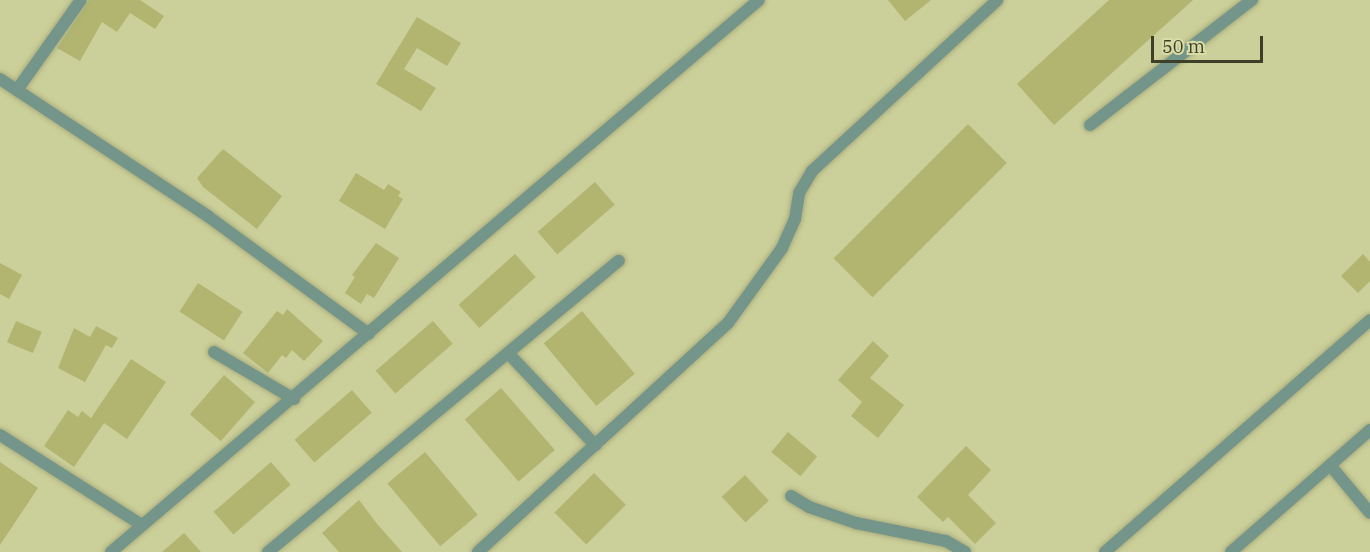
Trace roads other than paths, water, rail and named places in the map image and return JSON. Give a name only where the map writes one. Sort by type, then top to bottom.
[{"type":"street","points":[[17,90],[81,0]]},
{"type":"street","points":[[111,552],[294,399],[759,0]]},
{"type":"street","points":[[478,552],[728,323],[782,248],[795,219],[800,193],[812,171],[997,0]]},
{"type":"street","points":[[1090,125],[1252,0]]},
{"type":"street","points":[[0,79],[209,217],[369,334]]},
{"type":"street","points":[[268,552],[619,261]]},
{"type":"street","points":[[1105,552],[1370,320]]},
{"type":"street","points":[[214,352],[294,399]]},
{"type":"street","points":[[508,353],[595,445]]},
{"type":"street","points":[[1231,552],[1370,430]]},
{"type":"street","points":[[0,435],[142,525]]},
{"type":"street","points":[[1330,465],[1370,513]]},
{"type":"street","points":[[791,496],[809,507],[856,523],[946,541],[965,552]]}]
